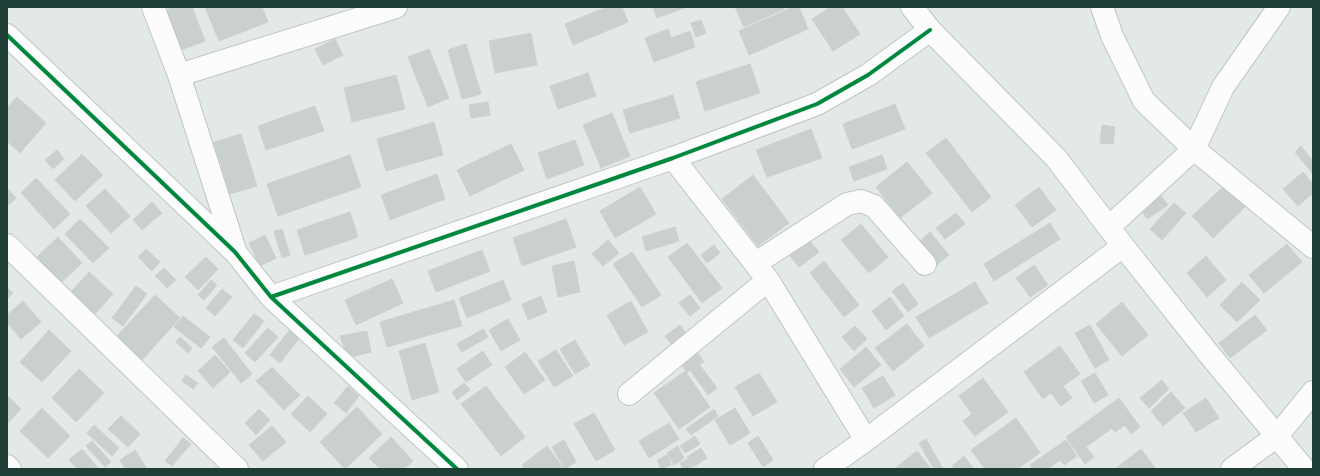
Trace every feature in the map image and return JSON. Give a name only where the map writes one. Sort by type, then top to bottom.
[{"type":"street","points":[[153,7],[179,74],[235,252]]},
{"type":"street","points":[[179,74],[396,7]]},
{"type":"street","points":[[912,7],[930,30],[1056,158],[1123,246],[1208,353],[1304,469]]},
{"type":"street","points":[[1102,7],[1112,36],[1144,100],[1194,149],[1313,247]]},
{"type":"street","points":[[1109,227],[1194,149],[1223,87],[1279,7]]},
{"type":"street","points":[[271,297],[673,158],[817,104],[868,75],[930,30]]},
{"type":"street","points":[[10,44],[235,252],[271,297],[457,469]]},
{"type":"street","points":[[673,158],[762,271],[866,440]]},
{"type":"street","points":[[629,394],[762,271],[847,204],[861,201],[874,206],[925,264]]},
{"type":"street","points":[[7,245],[237,469]]},
{"type":"street","points":[[825,469],[866,440],[1123,246]]},
{"type":"street","points":[[1232,469],[1277,436],[1313,392]]},
{"type":"street","points":[[7,466],[10,469]]},
{"type":"building","points":[[174,7],[192,7],[205,41],[178,51],[164,11]]},
{"type":"building","points":[[205,7],[262,7],[268,22],[219,41]]},
{"type":"building","points":[[607,7],[622,7],[628,22],[573,45],[565,24]]},
{"type":"building","points":[[653,7],[687,7],[657,18]]},
{"type":"building","points":[[735,7],[783,7],[784,9],[744,27]]},
{"type":"building","points":[[793,7],[799,7],[808,29],[749,55],[739,31]]},
{"type":"building","points":[[831,7],[842,7],[860,34],[833,51],[812,19]]},
{"type":"building","points":[[701,20],[706,33],[696,37],[691,23]]},
{"type":"building","points":[[668,29],[671,38],[690,31],[695,47],[654,62],[645,38]]},
{"type":"building","points":[[531,33],[537,65],[495,73],[489,41]]},
{"type":"building","points":[[335,39],[343,55],[323,65],[315,49]]},
{"type":"building","points":[[466,44],[481,94],[462,99],[448,50]]},
{"type":"building","points":[[429,49],[449,98],[428,107],[408,57]]},
{"type":"building","points":[[750,64],[760,93],[705,111],[696,82]]},
{"type":"building","points":[[588,73],[596,96],[558,109],[550,86]]},
{"type":"building","points":[[396,75],[405,109],[352,122],[344,88]]},
{"type":"building","points":[[673,95],[680,118],[630,133],[623,110]]},
{"type":"building","points":[[17,97],[46,123],[20,153],[7,141],[7,108]]},
{"type":"building","points":[[488,102],[490,115],[471,118],[469,105]]},
{"type":"building","points":[[895,104],[905,129],[852,149],[843,124]]},
{"type":"building","points":[[315,106],[324,131],[266,150],[258,126]]},
{"type":"building","points":[[612,113],[630,156],[601,168],[583,125]]},
{"type":"building","points":[[434,122],[443,155],[386,171],[377,139]]},
{"type":"building","points":[[1102,125],[1115,127],[1113,144],[1100,143]]},
{"type":"building","points":[[811,129],[822,158],[767,177],[756,150]]},
{"type":"building","points":[[241,134],[257,186],[230,194],[214,142]]},
{"type":"building","points":[[946,138],[991,197],[972,212],[926,153]]},
{"type":"building","points":[[575,140],[584,165],[547,179],[538,153]]},
{"type":"building","points":[[511,144],[524,170],[470,196],[457,170]]},
{"type":"building","points":[[1301,146],[1313,161],[1313,174],[1295,152]]},
{"type":"building","points":[[57,150],[64,159],[53,169],[45,160]]},
{"type":"building","points":[[82,154],[103,175],[75,201],[55,180]]},
{"type":"building","points":[[350,155],[361,187],[278,216],[267,184]]},
{"type":"building","points":[[882,155],[887,169],[854,181],[849,167]]},
{"type":"building","points":[[907,162],[932,193],[900,218],[876,187]]},
{"type":"building","points":[[1303,172],[1313,184],[1313,193],[1298,206],[1283,189]]},
{"type":"building","points":[[437,174],[445,199],[390,220],[381,195]]},
{"type":"building","points":[[753,175],[789,223],[758,246],[722,199]]},
{"type":"building","points":[[36,178],[70,214],[54,229],[21,193]]},
{"type":"building","points":[[1225,185],[1245,207],[1213,238],[1192,216]]},
{"type":"building","points":[[640,187],[656,214],[615,238],[600,211]]},
{"type":"building","points":[[1039,187],[1056,210],[1032,227],[1015,205]]},
{"type":"building","points":[[7,188],[16,198],[7,206]]},
{"type":"building","points":[[105,189],[130,216],[111,233],[86,206]]},
{"type":"building","points":[[1159,193],[1168,205],[1147,219],[1139,207]]},
{"type":"building","points":[[152,202],[162,213],[142,230],[133,220]]},
{"type":"building","points":[[1174,203],[1186,213],[1162,240],[1150,229]]},
{"type":"building","points":[[350,212],[358,237],[305,255],[297,230]]},
{"type":"building","points":[[956,213],[965,224],[945,239],[936,228]]},
{"type":"building","points":[[80,219],[109,248],[93,263],[65,234]]},
{"type":"building","points":[[566,219],[576,247],[522,266],[513,238]]},
{"type":"building","points":[[1050,223],[1060,239],[994,281],[984,264]]},
{"type":"building","points":[[861,224],[888,257],[869,273],[841,240]]},
{"type":"building","points":[[675,227],[679,241],[646,251],[642,237]]},
{"type":"building","points":[[282,229],[290,255],[282,258],[274,231]]},
{"type":"building","points":[[930,232],[949,255],[937,265],[919,242]]},
{"type":"building","points":[[265,235],[276,258],[260,266],[249,243]]},
{"type":"building","points":[[58,237],[82,263],[61,283],[37,257]]},
{"type":"building","points":[[608,240],[619,253],[603,266],[592,254]]},
{"type":"building","points":[[810,241],[819,252],[799,267],[790,256]]},
{"type":"building","points":[[687,243],[722,288],[702,303],[668,257]]},
{"type":"building","points":[[1287,244],[1302,262],[1264,293],[1249,275]]},
{"type":"building","points":[[714,245],[720,253],[707,263],[701,255]]},
{"type":"building","points":[[146,249],[160,262],[152,271],[138,257]]},
{"type":"building","points":[[482,250],[490,271],[436,292],[428,271]]},
{"type":"building","points":[[632,252],[661,295],[642,307],[613,264]]},
{"type":"building","points":[[1206,256],[1226,280],[1207,297],[1187,273]]},
{"type":"building","points":[[206,257],[218,269],[198,290],[185,277]]},
{"type":"building","points":[[574,261],[580,292],[558,297],[552,266]]},
{"type":"building","points":[[824,261],[859,305],[844,317],[810,273]]},
{"type":"building","points":[[1034,265],[1048,285],[1030,297],[1016,278]]},
{"type":"building","points":[[164,268],[176,280],[167,288],[155,276]]},
{"type":"building","points":[[89,272],[113,294],[94,315],[70,293]]},
{"type":"building","points":[[392,279],[403,303],[356,325],[345,300]]},
{"type":"building","points":[[211,280],[217,285],[204,300],[198,295]]},
{"type":"building","points":[[503,280],[511,300],[467,318],[459,298]]},
{"type":"building","points":[[975,282],[988,303],[929,338],[916,317]]},
{"type":"building","points":[[1242,282],[1260,300],[1237,322],[1220,305]]},
{"type":"building","points":[[903,283],[918,304],[908,312],[892,291]]},
{"type":"building","points":[[136,286],[147,294],[123,326],[112,318]]},
{"type":"building","points":[[7,287],[13,293],[7,299]]},
{"type":"building","points":[[222,289],[232,297],[215,316],[206,308]]},
{"type":"building","points":[[155,295],[180,318],[142,360],[117,336]]},
{"type":"building","points":[[690,295],[700,308],[690,316],[679,303]]},
{"type":"building","points":[[541,296],[547,312],[528,320],[522,304]]},
{"type":"building","points":[[890,297],[904,316],[886,330],[872,311]]},
{"type":"building","points":[[454,300],[462,326],[387,347],[380,322]]},
{"type":"building","points":[[23,301],[41,322],[21,339],[7,323],[7,315]]},
{"type":"building","points":[[631,301],[648,332],[624,345],[607,315]]},
{"type":"building","points":[[1122,302],[1148,335],[1122,356],[1096,324]]},
{"type":"building","points":[[254,314],[264,321],[243,348],[233,340]]},
{"type":"building","points":[[1255,315],[1267,330],[1230,358],[1219,343]]},
{"type":"building","points":[[183,316],[210,337],[201,348],[174,327]]},
{"type":"building","points":[[508,319],[520,340],[501,351],[489,330]]},
{"type":"building","points":[[907,324],[924,346],[893,371],[875,348]]},
{"type":"building","points":[[680,325],[686,333],[671,344],[665,336]]},
{"type":"building","points":[[1090,325],[1109,360],[1095,368],[1075,333]]},
{"type":"building","points":[[855,326],[867,339],[854,351],[842,337]]},
{"type":"building","points":[[268,328],[278,337],[255,362],[245,353]]},
{"type":"building","points":[[291,328],[301,336],[280,363],[270,355]]},
{"type":"building","points":[[483,329],[488,337],[462,352],[457,344]]},
{"type":"building","points":[[49,330],[71,351],[42,382],[20,362]]},
{"type":"building","points":[[367,331],[371,352],[348,358],[340,336]]},
{"type":"building","points":[[180,337],[192,348],[188,353],[176,342]]},
{"type":"building","points":[[224,338],[252,374],[241,383],[212,347]]},
{"type":"building","points":[[575,340],[590,365],[575,374],[560,349]]},
{"type":"building","points":[[425,343],[439,392],[412,400],[399,351]]},
{"type":"building","points":[[1060,346],[1080,374],[1063,386],[1072,398],[1061,406],[1051,393],[1043,399],[1024,372]]},
{"type":"building","points":[[866,347],[881,365],[854,387],[840,369]]},
{"type":"building","points":[[556,350],[573,376],[554,387],[538,361]]},
{"type":"building","points":[[483,351],[492,365],[466,382],[457,369]]},
{"type":"building","points":[[525,352],[545,380],[524,394],[505,367]]},
{"type":"building","points":[[698,353],[704,362],[699,364],[717,388],[708,395],[690,370],[687,373],[681,364]]},
{"type":"building","points":[[215,355],[230,372],[213,388],[198,371]]},
{"type":"building","points":[[272,367],[300,395],[284,410],[256,381]]},
{"type":"building","points":[[79,369],[104,393],[76,422],[52,398]]},
{"type":"building","points":[[685,371],[710,407],[679,429],[654,393]]},
{"type":"building","points":[[759,373],[777,402],[753,416],[735,387]]},
{"type":"building","points":[[1095,373],[1108,395],[1094,403],[1081,381]]},
{"type":"building","points":[[186,375],[198,383],[193,389],[182,381]]},
{"type":"building","points":[[883,376],[895,395],[874,408],[862,388]]},
{"type":"building","points":[[983,378],[1008,412],[975,436],[963,421],[972,414],[959,396]]},
{"type":"building","points":[[1162,380],[1169,389],[1149,408],[1140,398]]},
{"type":"building","points":[[464,383],[470,390],[457,400],[452,392]]},
{"type":"building","points":[[348,386],[359,396],[346,413],[334,403]]},
{"type":"building","points":[[486,386],[525,437],[501,456],[461,404]]},
{"type":"building","points":[[1171,392],[1185,408],[1163,426],[1151,411]]},
{"type":"building","points":[[7,395],[21,409],[7,424]]},
{"type":"building","points":[[308,396],[327,414],[310,432],[291,414]]},
{"type":"building","points":[[1119,398],[1140,427],[1131,434],[1125,425],[1115,432],[1112,428],[1086,447],[1094,457],[1085,464],[1066,437]]},
{"type":"building","points":[[1206,398],[1219,418],[1196,432],[1183,413]]},
{"type":"building","points":[[357,407],[382,434],[345,469],[320,442]]},
{"type":"building","points":[[42,408],[70,436],[48,458],[20,431]]},
{"type":"building","points":[[735,408],[750,433],[730,445],[715,420]]},
{"type":"building","points":[[259,409],[270,420],[256,435],[245,423]]},
{"type":"building","points":[[714,409],[718,416],[691,435],[686,429]]},
{"type":"building","points":[[594,413],[615,450],[596,461],[574,424]]},
{"type":"building","points":[[121,416],[140,434],[128,447],[108,429]]},
{"type":"building","points":[[1016,418],[1040,453],[1017,469],[985,469],[971,450]]},
{"type":"building","points":[[669,423],[679,439],[649,458],[639,441]]},
{"type":"building","points":[[94,425],[119,448],[112,456],[87,433]]},
{"type":"building","points":[[272,426],[286,442],[263,461],[249,445]]},
{"type":"building","points":[[695,436],[700,444],[685,453],[680,446]]},
{"type":"building","points":[[758,436],[773,460],[763,467],[748,443]]},
{"type":"building","points":[[391,437],[413,461],[404,469],[380,469],[369,458]]},
{"type":"building","points":[[183,438],[191,444],[172,466],[165,461]]},
{"type":"building","points":[[926,439],[943,469],[934,469],[919,443]]},
{"type":"building","points":[[564,440],[576,462],[565,469],[552,447]]},
{"type":"building","points":[[1066,440],[1077,456],[1064,465],[1060,460],[1048,469],[1033,469],[1030,465]]},
{"type":"building","points":[[92,441],[111,462],[105,467],[86,446]]},
{"type":"building","points":[[547,446],[564,469],[525,469],[522,465]]},
{"type":"building","points":[[678,446],[684,458],[674,465],[667,453]]},
{"type":"building","points":[[701,448],[707,458],[693,467],[687,457]]},
{"type":"building","points":[[82,449],[99,469],[78,469],[69,460]]},
{"type":"building","points":[[1141,449],[1156,469],[1115,469]]},
{"type":"building","points":[[135,450],[147,469],[125,469],[120,460]]},
{"type":"building","points":[[917,451],[931,469],[894,469]]},
{"type":"building","points":[[667,455],[671,465],[661,469],[657,460]]},
{"type":"building","points":[[964,456],[974,469],[954,469],[952,466]]},
{"type":"building","points":[[688,459],[692,469],[683,469],[680,463]]},
{"type":"cycle path","points":[[271,297],[673,158],[817,104],[868,75],[930,30]]},
{"type":"cycle path","points":[[7,35],[235,252],[271,297],[457,469]]}]
